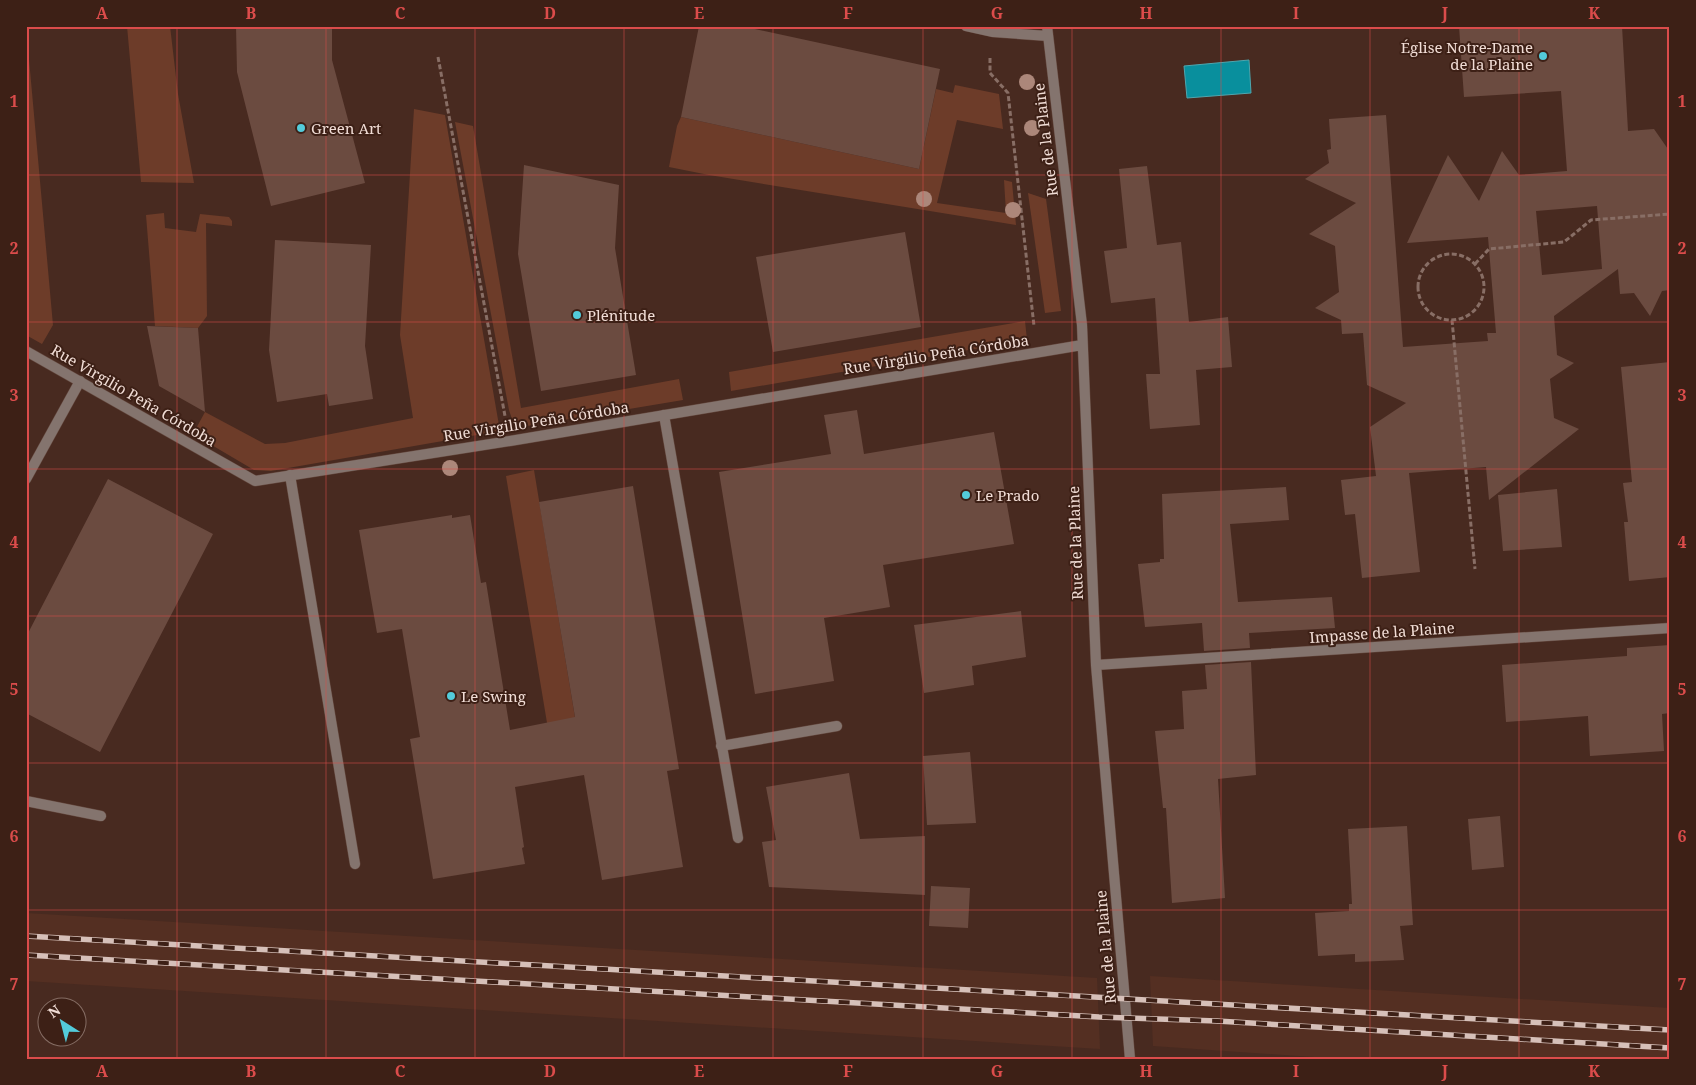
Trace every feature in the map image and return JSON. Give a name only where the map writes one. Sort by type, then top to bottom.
[{"type":"street","points":[[966,26],[993,32],[1047,31]]},
{"type":"street","name":"Rue de la Plaine","points":[[1047,31],[1082,325],[1096,665],[1130,1059]]},
{"type":"street","name":"Rue Virgilio Peña Córdoba","points":[[26,350],[255,481],[1082,345]]},
{"type":"street","points":[[26,479],[80,381]]},
{"type":"street","points":[[664,415],[738,838]]},
{"type":"street","points":[[290,476],[355,864]]},
{"type":"street","name":"Impasse de la Plaine","points":[[1096,665],[1670,628]]},
{"type":"street","points":[[721,746],[837,726]]},
{"type":"street","points":[[26,801],[101,816]]},
{"type":"path","points":[[438,57],[506,419]]},
{"type":"path","points":[[990,58],[990,74],[1008,93],[1035,335]]},
{"type":"path","points":[[1475,264],[1489,249],[1564,242],[1591,220],[1670,214]]},
{"type":"path","points":[[1446,254],[1466,258],[1475,264],[1481,273],[1484,283],[1483,294],[1473,312],[1463,318],[1441,319],[1424,306],[1419,296],[1419,285],[1421,274],[1427,265],[1446,254]]},
{"type":"path","points":[[1452,320],[1475,569]]},
{"type":"shaded area","points":[[26,26],[53,325],[42,344],[26,335]]},
{"type":"shaded area","points":[[127,26],[170,26],[178,94],[194,183],[141,182]]},
{"type":"shaded area","points":[[955,85],[999,94],[1003,129],[957,120],[937,203],[1006,213],[1004,180],[1012,182],[1016,225],[669,167],[677,126],[681,117],[919,169],[936,89],[953,93]]},
{"type":"shaded area","points":[[414,109],[445,115],[500,431],[271,471],[254,470],[193,434],[205,412],[265,444],[285,443],[413,418],[400,335]]},
{"type":"shaded area","points":[[455,122],[473,126],[521,408],[679,379],[683,400],[515,428],[509,410]]},
{"type":"shaded area","points":[[1028,193],[1046,199],[1061,311],[1045,313]]},
{"type":"shaded area","points":[[164,213],[165,228],[196,232],[200,214],[229,217],[232,221],[232,226],[206,223],[207,316],[198,328],[155,326],[146,215]]},
{"type":"shaded area","points":[[1025,321],[1027,340],[731,391],[729,372]]},
{"type":"shaded area","points":[[534,470],[583,766],[555,771],[506,476]]},
{"type":"shaded area","points":[[26,913],[1097,978],[1100,1049],[26,981]]},
{"type":"shaded area","points":[[1150,976],[1670,1008],[1670,1059],[1343,1059],[1153,1046]]},
{"type":"water","points":[[1249,60],[1251,93],[1187,98],[1184,66]]},
{"type":"building","name":"Green Art","points":[[236,26],[332,26],[332,60],[365,183],[271,206],[237,72]]},
{"type":"building","points":[[699,26],[741,26],[940,69],[919,169],[681,117]]},
{"type":"building","points":[[1459,26],[1622,26],[1628,131],[1654,129],[1670,152],[1670,290],[1662,291],[1650,316],[1634,293],[1620,294],[1618,269],[1554,316],[1557,355],[1574,363],[1550,379],[1554,418],[1579,429],[1489,500],[1486,467],[1409,473],[1420,572],[1362,578],[1355,514],[1345,515],[1341,480],[1376,476],[1370,427],[1406,403],[1367,385],[1363,333],[1342,334],[1341,320],[1315,308],[1339,292],[1335,246],[1309,234],[1356,203],[1305,179],[1329,163],[1327,150],[1331,149],[1329,119],[1386,115],[1403,347],[1488,341],[1487,333],[1496,333],[1488,237],[1407,243],[1448,155],[1479,201],[1502,151],[1519,175],[1567,171],[1561,91],[1464,97]],"holes":[[[1597,206],[1602,269],[1542,275],[1536,211]]]},
{"type":"building","name":"Plénitude","points":[[524,165],[619,185],[615,248],[636,375],[541,391],[518,254]]},
{"type":"building","points":[[1147,166],[1157,245],[1181,242],[1189,322],[1228,317],[1232,367],[1196,370],[1200,425],[1150,429],[1146,374],[1160,374],[1155,298],[1111,303],[1104,251],[1127,248],[1119,169]]},
{"type":"building","points":[[905,232],[921,327],[773,352],[756,257]]},
{"type":"building","points":[[275,240],[371,245],[365,346],[373,399],[329,406],[327,394],[277,402],[269,350]]},
{"type":"building","points":[[147,326],[198,328],[205,412],[159,386]]},
{"type":"building","points":[[1670,362],[1670,577],[1629,581],[1624,522],[1628,522],[1623,483],[1632,482],[1621,367]]},
{"type":"building","points":[[857,410],[864,454],[994,432],[1014,544],[883,565],[890,607],[824,618],[834,681],[755,694],[719,472],[831,454],[824,415]]},
{"type":"building","points":[[108,479],[213,534],[100,752],[26,713],[26,637]]},
{"type":"building","points":[[633,486],[679,769],[667,771],[683,867],[602,880],[584,775],[515,787],[525,864],[433,879],[410,739],[420,737],[402,629],[377,633],[359,530],[452,515],[452,518],[470,515],[481,583],[486,582],[510,730],[575,717],[539,502]]},
{"type":"building","points":[[1286,487],[1289,520],[1230,524],[1238,602],[1332,597],[1335,628],[1249,633],[1250,648],[1204,651],[1202,623],[1145,627],[1138,564],[1160,562],[1160,559],[1164,559],[1162,494]]},
{"type":"building","points":[[1557,489],[1562,547],[1503,551],[1498,495]]},
{"type":"building","points":[[1021,611],[1026,657],[972,666],[974,685],[924,693],[914,625]]},
{"type":"building","points":[[1670,645],[1670,713],[1662,714],[1664,751],[1590,756],[1588,716],[1506,722],[1502,665],[1627,656],[1627,648]]},
{"type":"building","points":[[1251,662],[1256,775],[1218,779],[1225,898],[1172,903],[1166,808],[1163,808],[1155,731],[1184,729],[1182,691],[1207,689],[1205,665]]},
{"type":"building","points":[[970,752],[976,823],[927,825],[923,756]]},
{"type":"building","points":[[849,773],[860,839],[925,836],[925,895],[769,887],[762,842],[776,840],[766,787]]},
{"type":"building","points":[[1500,816],[1504,867],[1472,870],[1468,819]]},
{"type":"building","points":[[1407,826],[1413,925],[1400,926],[1404,960],[1355,962],[1355,954],[1318,956],[1315,913],[1349,911],[1349,904],[1352,904],[1348,829]]},
{"type":"building","points":[[931,886],[970,888],[968,928],[929,926]]},
{"type":"railway","points":[[26,936],[1670,1030]]},
{"type":"railway","points":[[26,955],[1670,1048]]},
{"type":"place","name":"Église Notre-Dame de la Plaine","points":[[1543,56]]},
{"type":"place","name":"Green Art","points":[[301,128]]},
{"type":"place","name":"Plénitude","points":[[577,315]]},
{"type":"place","name":"Le Prado","points":[[966,495]]},
{"type":"place","name":"Le Swing","points":[[451,696]]}]
